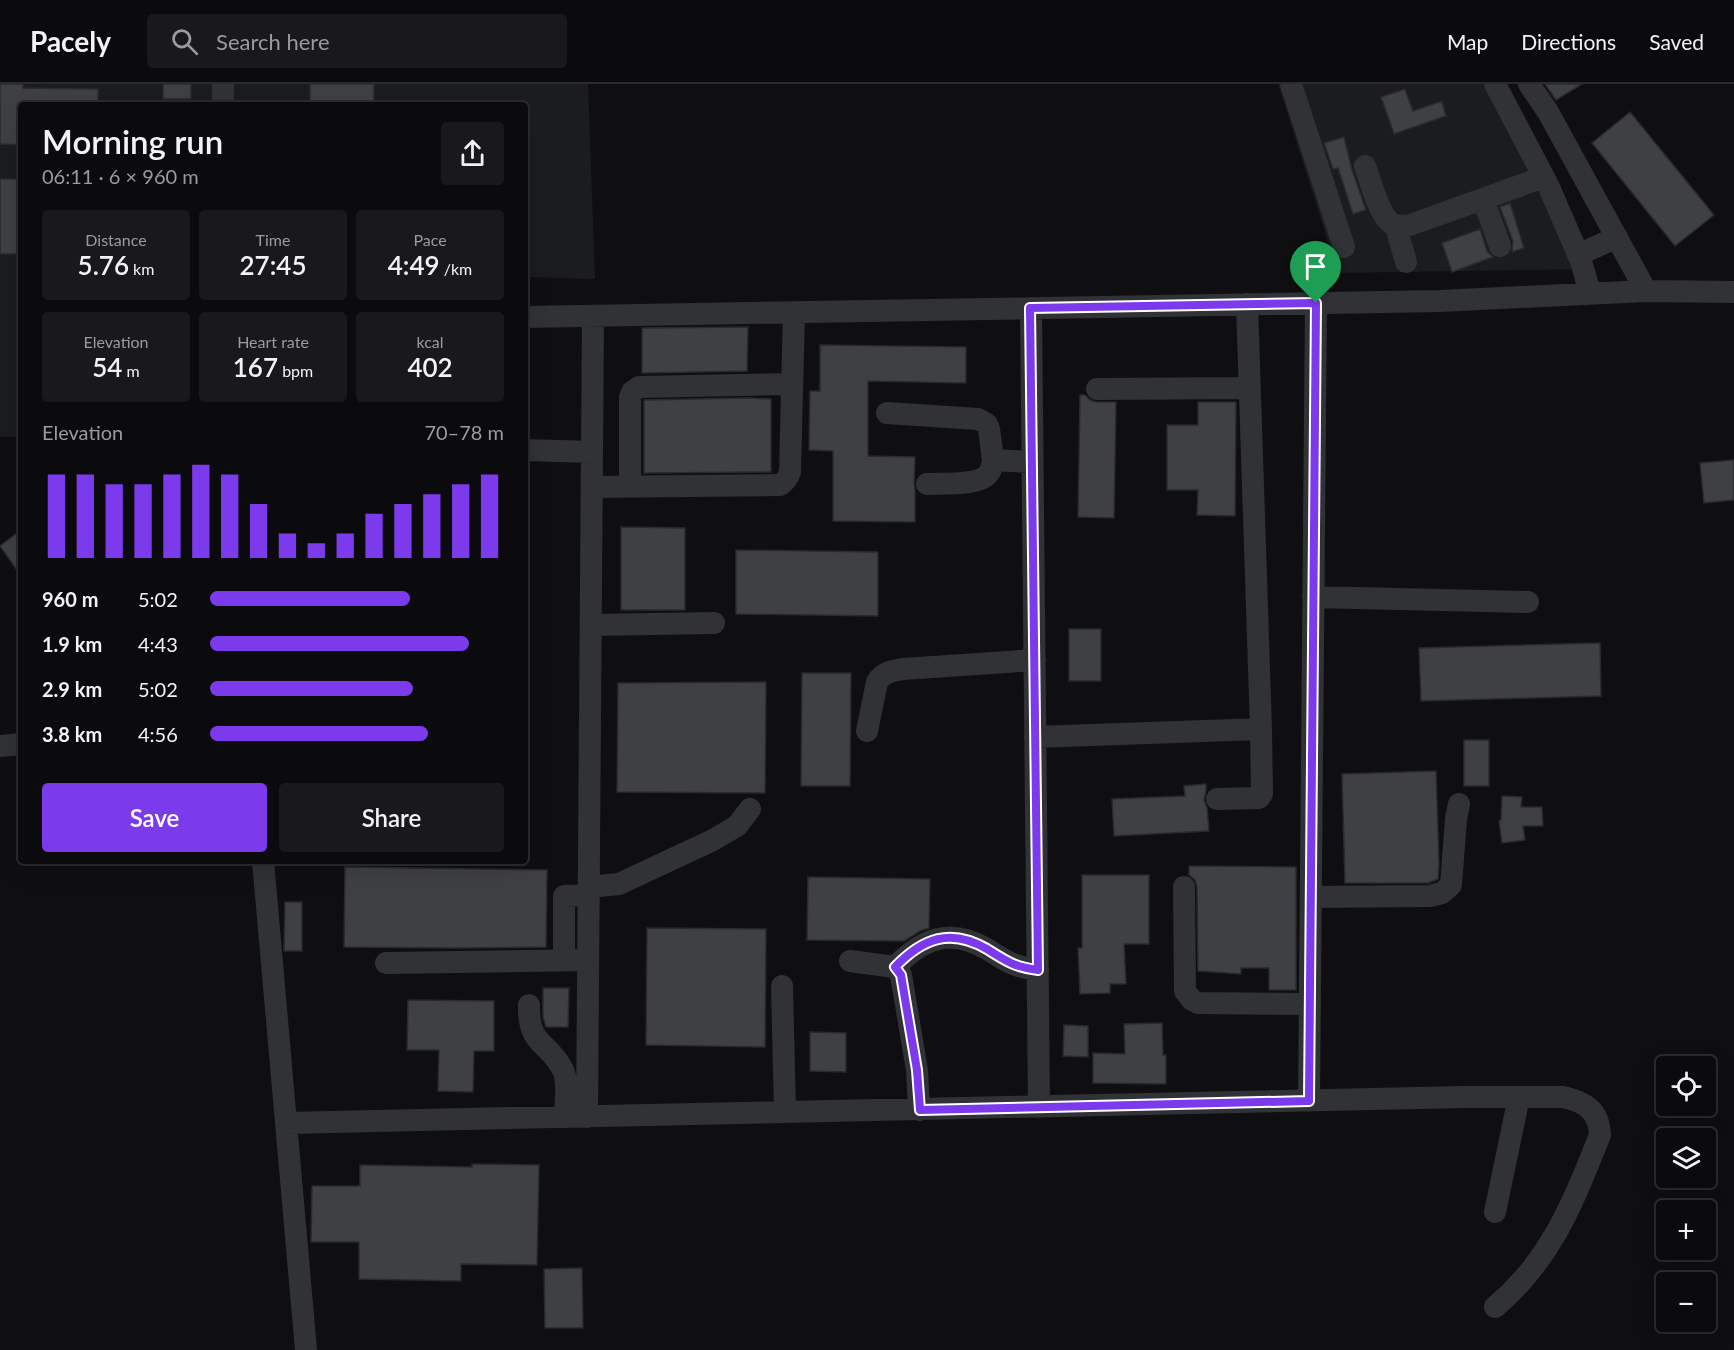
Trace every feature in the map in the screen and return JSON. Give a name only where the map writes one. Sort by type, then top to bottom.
[{"type":"street","points":[[223,84],[223,102]]},
{"type":"street","points":[[1291,84],[1344,247]]},
{"type":"street","points":[[1495,84],[1544,177],[1578,255],[1590,293]]},
{"type":"street","points":[[1529,84],[1548,112],[1646,291]]},
{"type":"street","points":[[1365,166],[1387,219],[1392,225],[1401,227],[1544,177]]},
{"type":"street","points":[[1483,199],[1500,246]]},
{"type":"street","points":[[1401,227],[1398,234],[1406,262]]},
{"type":"street","points":[[1578,255],[1617,237]]},
{"type":"street","points":[[528,317],[1440,301],[1646,291],[1734,292]]},
{"type":"street","points":[[1309,1101],[1316,303]]},
{"type":"street","points":[[1217,799],[1262,796],[1247,304]]},
{"type":"street","points":[[1030,308],[1039,1107]]},
{"type":"street","points":[[592,487],[780,485],[785,482],[790,472],[794,312]]},
{"type":"street","points":[[576,1117],[588,950],[593,316]]},
{"type":"street","points":[[630,486],[630,397],[634,389],[639,387],[792,384]]},
{"type":"street","points":[[1097,389],[1250,388]]},
{"type":"street","points":[[887,413],[978,418],[987,424],[993,460],[989,473],[981,480],[973,482],[927,484]]},
{"type":"street","points":[[528,450],[592,452]]},
{"type":"street","points":[[993,460],[1032,462]]},
{"type":"street","points":[[1314,597],[1528,602]]},
{"type":"street","points":[[591,625],[714,623]]},
{"type":"street","points":[[867,731],[877,682],[886,673],[903,669],[1035,660]]},
{"type":"street","points":[[1035,737],[1261,729]]},
{"type":"street","points":[[0,746],[18,744]]},
{"type":"street","points":[[1311,897],[1430,896],[1443,893],[1451,885],[1459,804]]},
{"type":"street","points":[[564,950],[564,896],[619,884],[711,841],[737,826],[750,809]]},
{"type":"street","points":[[263,864],[306,1350]]},
{"type":"street","points":[[1184,887],[1185,991],[1191,1000],[1198,1003],[1310,1004]]},
{"type":"street","points":[[895,967],[910,951],[919,946],[938,938],[951,938],[969,941],[1020,968],[1038,970]]},
{"type":"street","points":[[386,963],[588,950]]},
{"type":"street","points":[[850,961],[895,967],[901,975],[917,1070],[920,1110]]},
{"type":"street","points":[[782,986],[785,1113]]},
{"type":"street","points":[[529,1005],[528,1022],[535,1036],[562,1068],[576,1117]]},
{"type":"street","points":[[286,1123],[1309,1101],[1563,1097],[1576,1100],[1595,1114],[1599,1125],[1599,1136],[1560,1229],[1515,1290],[1495,1307]]},
{"type":"street","points":[[1495,1212],[1519,1098]]},
{"type":"shaded area","points":[[0,84],[588,84],[595,279],[528,277],[528,102],[18,102],[18,437],[0,437]]},
{"type":"shaded area","points":[[1278,84],[1501,84],[1593,269],[1338,273]]},
{"type":"building","points":[[0,84],[23,84],[23,88],[98,89],[98,102],[18,102],[18,145],[0,144]]},
{"type":"building","points":[[163,84],[191,84],[191,99],[163,99]]},
{"type":"building","points":[[310,84],[374,84],[374,102],[310,102]]},
{"type":"building","points":[[1545,84],[1582,84],[1556,100]]},
{"type":"building","points":[[1405,89],[1413,111],[1442,101],[1446,116],[1394,134],[1381,97]]},
{"type":"building","points":[[1630,112],[1714,215],[1675,246],[1592,143]]},
{"type":"building","points":[[1344,137],[1352,170],[1366,210],[1353,214],[1338,168],[1333,169],[1324,143]]},
{"type":"building","points":[[0,179],[18,179],[18,254],[0,254]]},
{"type":"building","points":[[1510,203],[1524,248],[1512,252],[1513,241],[1500,207]]},
{"type":"building","points":[[1480,229],[1487,251],[1493,257],[1452,272],[1442,243]]},
{"type":"building","points":[[748,327],[747,371],[642,373],[642,328]]},
{"type":"building","points":[[820,345],[966,347],[966,383],[868,381],[868,456],[915,457],[915,522],[833,521],[833,451],[809,450],[810,391],[820,391]]},
{"type":"building","points":[[1080,395],[1085,395],[1096,402],[1116,402],[1114,518],[1078,517]]},
{"type":"building","points":[[771,399],[771,472],[644,473],[644,400]]},
{"type":"building","points":[[1198,402],[1236,402],[1235,516],[1197,515],[1198,490],[1167,490],[1167,425],[1198,425]]},
{"type":"building","points":[[1734,460],[1734,500],[1704,503],[1700,463]]},
{"type":"building","points":[[621,527],[685,528],[685,610],[621,610]]},
{"type":"building","points":[[18,532],[18,572],[0,546]]},
{"type":"building","points":[[736,550],[878,552],[878,616],[736,614]]},
{"type":"building","points":[[1069,629],[1101,629],[1101,681],[1069,681]]},
{"type":"building","points":[[1600,643],[1601,696],[1421,701],[1419,648]]},
{"type":"building","points":[[802,673],[851,673],[850,786],[801,786]]},
{"type":"building","points":[[766,682],[765,793],[617,792],[618,683]]},
{"type":"building","points":[[1464,740],[1489,740],[1489,786],[1464,786]]},
{"type":"building","points":[[1436,771],[1438,879],[1428,883],[1345,883],[1342,774]]},
{"type":"building","points":[[1206,784],[1204,800],[1209,831],[1114,836],[1112,799],[1185,796],[1184,786]]},
{"type":"building","points":[[1502,796],[1522,797],[1521,807],[1542,807],[1543,826],[1523,826],[1525,840],[1502,843],[1499,821],[1501,820]]},
{"type":"building","points":[[1189,866],[1296,867],[1296,990],[1269,990],[1269,968],[1241,968],[1241,974],[1198,971],[1197,887],[1195,880],[1189,875]]},
{"type":"building","points":[[345,867],[547,870],[546,947],[344,947]]},
{"type":"building","points":[[1082,875],[1149,875],[1149,944],[1124,944],[1126,984],[1110,984],[1110,993],[1080,994],[1078,948],[1082,948]]},
{"type":"building","points":[[808,877],[930,879],[929,928],[904,941],[807,940]]},
{"type":"building","points":[[285,902],[302,902],[302,951],[284,951]]},
{"type":"building","points":[[647,928],[766,929],[765,1047],[646,1045]]},
{"type":"building","points":[[543,988],[569,988],[568,1027],[546,1027],[543,1017]]},
{"type":"building","points":[[408,1000],[494,1001],[494,1051],[474,1051],[473,1092],[438,1091],[439,1050],[407,1050]]},
{"type":"building","points":[[1162,1023],[1163,1055],[1166,1055],[1166,1084],[1093,1083],[1093,1053],[1125,1054],[1124,1024]]},
{"type":"building","points":[[1064,1025],[1088,1026],[1088,1057],[1063,1056]]},
{"type":"building","points":[[810,1032],[846,1033],[846,1072],[810,1071]]},
{"type":"building","points":[[472,1164],[539,1165],[537,1265],[461,1264],[461,1281],[359,1279],[359,1242],[311,1242],[312,1186],[360,1186],[360,1165],[472,1167]]},
{"type":"building","points":[[582,1268],[583,1328],[545,1328],[544,1269]]},
{"type":"route","points":[[1316,303],[1309,1101],[920,1110],[917,1070],[901,975],[895,967],[910,951],[919,946],[938,938],[951,938],[969,941],[1020,968],[1038,970],[1030,308],[1316,303]]}]
